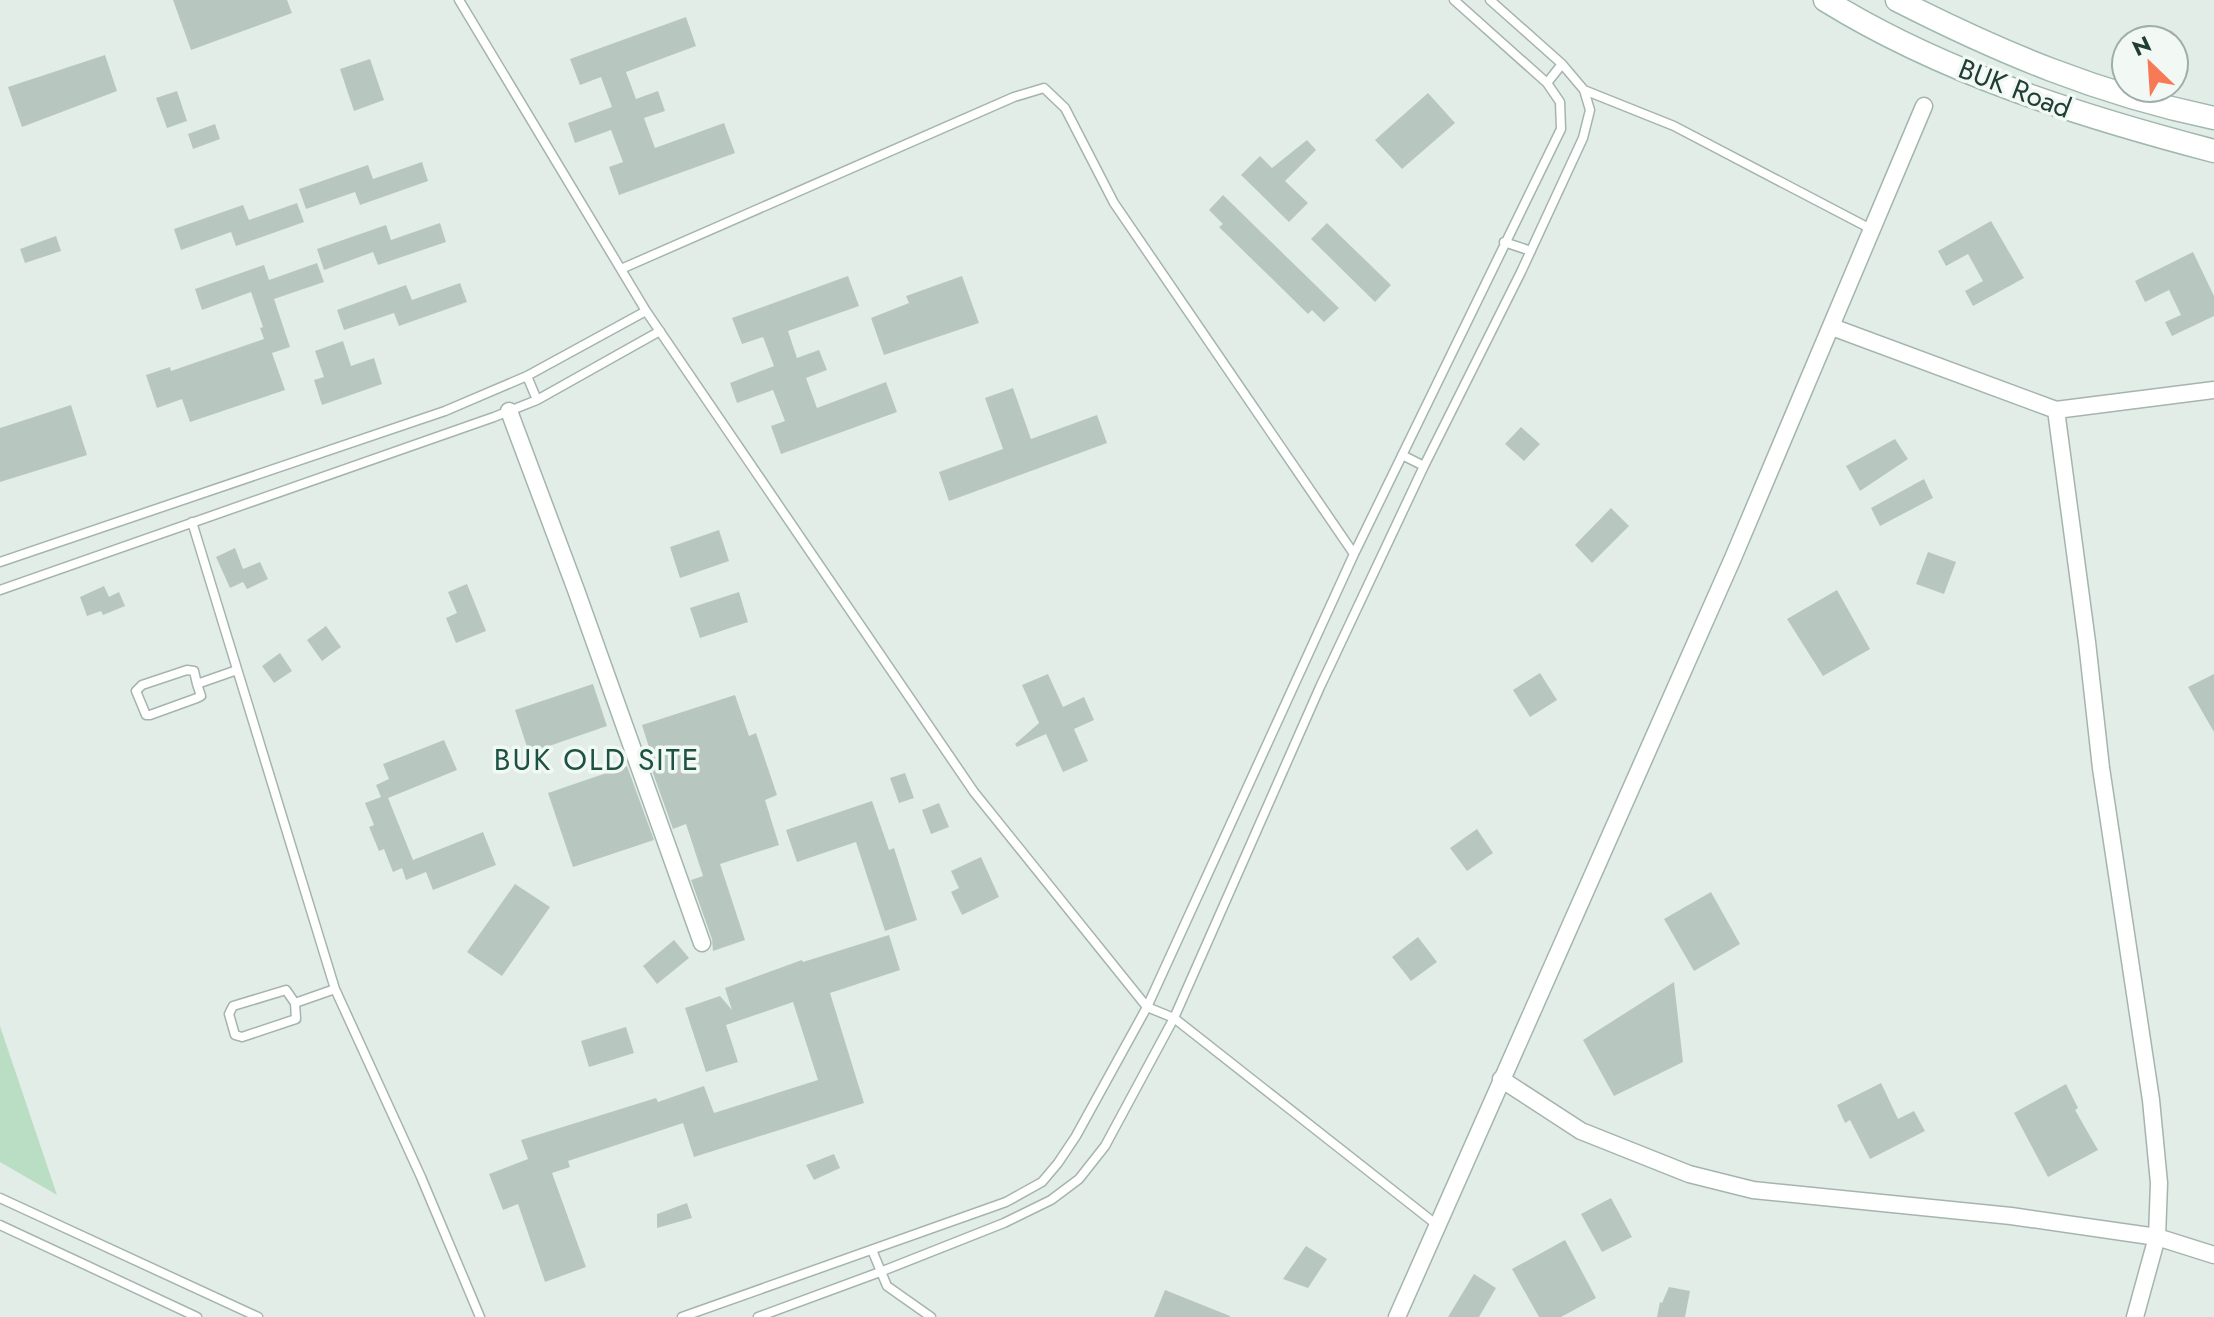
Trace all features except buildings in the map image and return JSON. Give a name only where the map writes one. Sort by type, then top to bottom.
[{"type":"main road","name":"BUK Road","points":[[1825,0],[1866,25],[1954,66],[2108,124],[2214,151]]},
{"type":"main road","name":"BUK Road","points":[[1910,3],[1973,39],[2067,77],[2161,107],[2214,118]]},
{"type":"street","points":[[1397,1317],[1614,832],[1924,106]]},
{"type":"street","points":[[1832,327],[2056,410],[2214,390]]},
{"type":"street","points":[[2056,410],[2101,768],[2151,1100],[2159,1183],[2157,1237],[2135,1317]]},
{"type":"street","points":[[509,411],[702,943]]},
{"type":"street","points":[[1501,1079],[1581,1131],[1689,1174],[1753,1190],[2011,1216],[2157,1237],[2214,1255]]},
{"type":"lane","points":[[459,0],[646,311],[974,792],[1147,1007],[1174,1018],[1437,1225]]},
{"type":"lane","points":[[682,1317],[1006,1202],[1042,1182],[1076,1136],[1147,1007],[1354,554],[1561,129],[1560,102],[1547,83],[1454,0]]},
{"type":"lane","points":[[758,1317],[1004,1223],[1051,1200],[1079,1179],[1105,1146],[1174,1018],[1320,687],[1583,138],[1590,110],[1584,90],[1562,64],[1490,0]]},
{"type":"lane","points":[[1547,83],[1562,64]]},
{"type":"lane","points":[[621,269],[1014,97],[1044,88],[1065,108],[1114,203],[1354,554]]},
{"type":"lane","points":[[1584,90],[1674,126],[1871,229]]},
{"type":"lane","points":[[1504,242],[1531,251]]},
{"type":"lane","points":[[0,562],[445,411],[527,376],[646,311]]},
{"type":"lane","points":[[0,590],[509,411],[537,400],[660,331]]},
{"type":"lane","points":[[527,376],[537,400]]},
{"type":"lane","points":[[1402,455],[1424,466]]},
{"type":"lane","points":[[192,522],[335,989],[480,1317]]},
{"type":"lane","points":[[187,670],[194,671],[197,684],[201,696],[150,715],[146,715],[136,691],[142,685],[187,670]]},
{"type":"lane","points":[[197,684],[237,670]]},
{"type":"lane","points":[[295,1003],[335,989]]},
{"type":"lane","points":[[286,990],[295,1003],[296,1019],[242,1037],[235,1035],[229,1014],[233,1006],[286,990]]},
{"type":"lane","points":[[0,1198],[258,1317]]},
{"type":"lane","points":[[0,1225],[197,1317]]},
{"type":"lane","points":[[872,1250],[887,1286],[931,1317]]},
{"type":"green space","points":[[0,1026],[57,1195],[0,1162]]},
{"type":"district","name":"BUK OLD SITE","points":[[597,760]]}]
